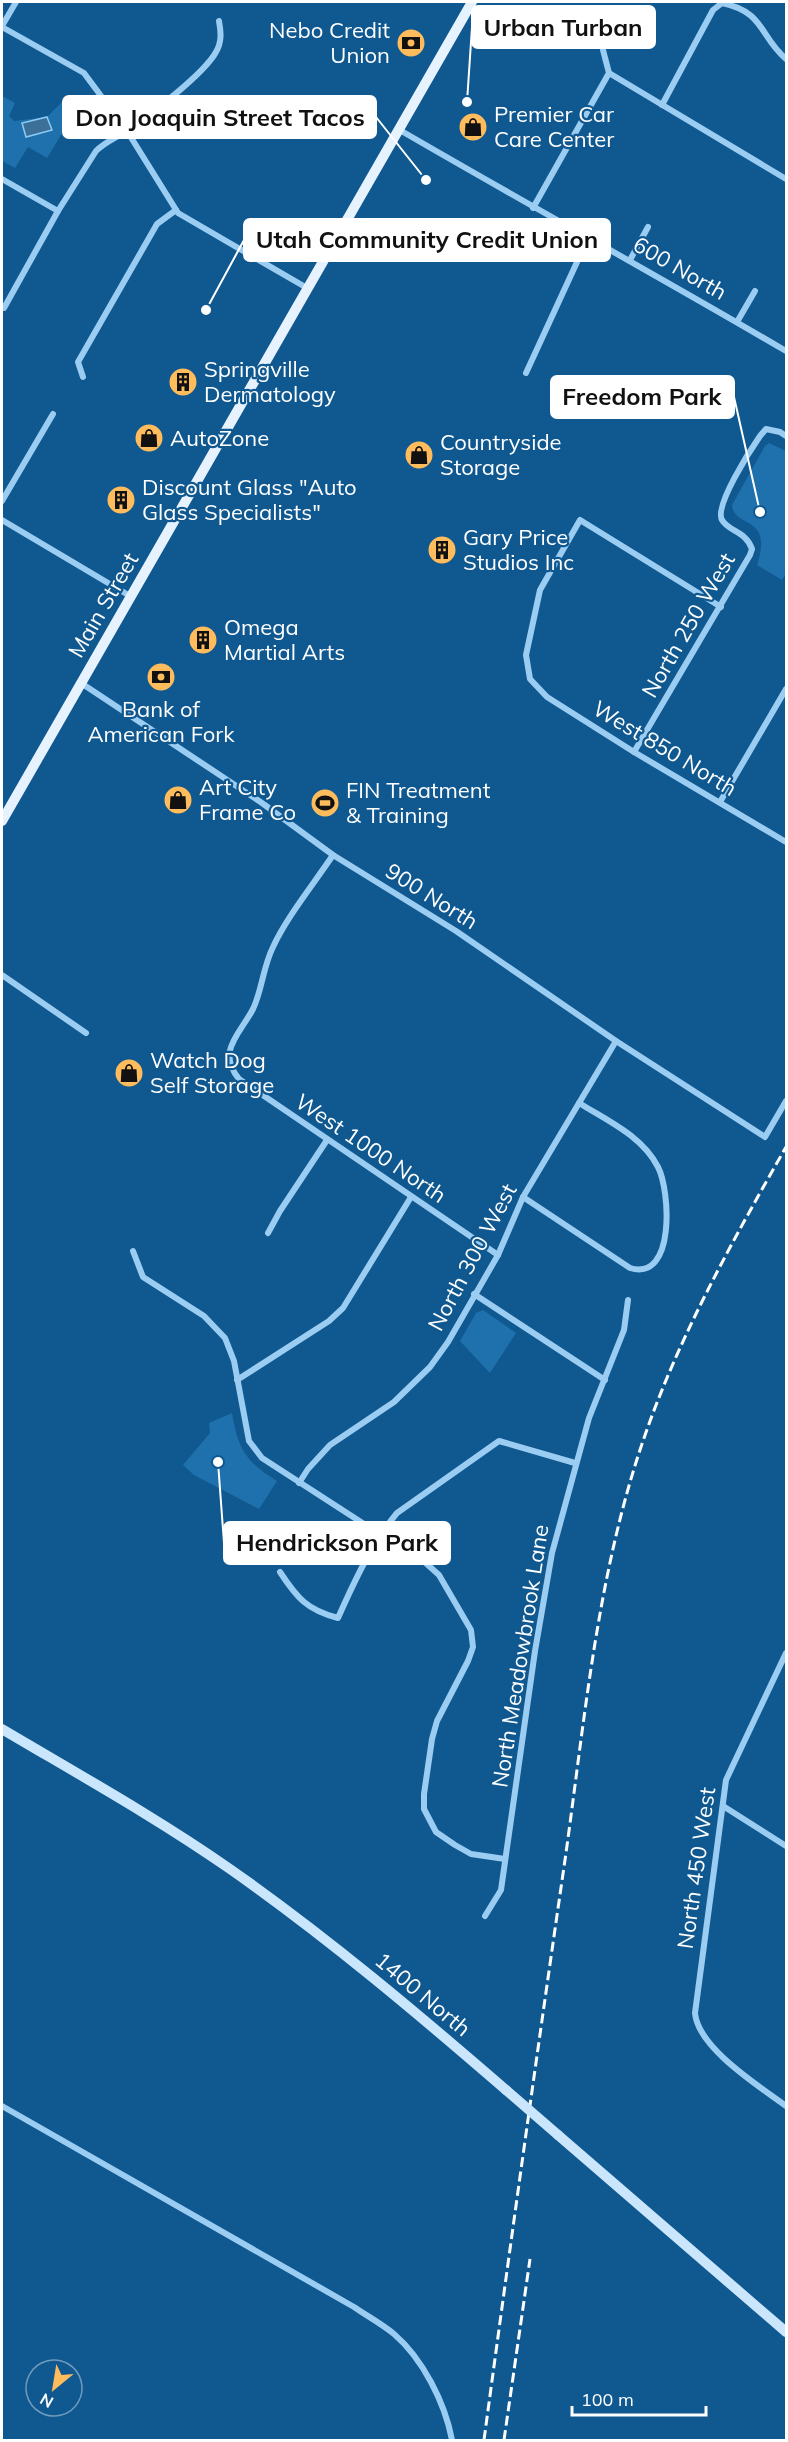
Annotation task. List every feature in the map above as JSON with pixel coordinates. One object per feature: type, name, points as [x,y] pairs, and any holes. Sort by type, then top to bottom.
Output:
[{"type":"main road","name":"Main Street","points":[[2,821],[472,2]]},
{"type":"main road","name":"1400 North","points":[[2,1729],[134,1806],[229,1868],[382,1984],[786,2332]]},
{"type":"street","points":[[16,2],[2,27],[84,74],[127,131],[178,213],[307,288]]},
{"type":"street","points":[[662,105],[713,10],[722,3],[737,6],[756,19],[786,59]]},
{"type":"street","points":[[2,308],[96,151],[103,143],[127,131],[204,70],[218,51],[221,38],[219,21]]},
{"type":"street","points":[[533,208],[609,73],[603,50]]},
{"type":"street","points":[[609,73],[786,179]]},
{"type":"street","name":"600 North","points":[[398,129],[533,208],[589,236],[786,351]]},
{"type":"street","points":[[2,179],[58,211]]},
{"type":"street","points":[[83,377],[78,362],[157,224],[176,210]]},
{"type":"street","points":[[630,260],[648,226]]},
{"type":"street","points":[[526,373],[589,236]]},
{"type":"street","points":[[737,322],[755,291]]},
{"type":"street","points":[[2,501],[53,414]]},
{"type":"street","name":"North 250 West","points":[[634,752],[721,606],[752,549],[747,538],[723,522],[721,516],[723,501],[757,440],[766,429],[786,436]]},
{"type":"street","points":[[2,520],[130,596]]},
{"type":"street","name":"West 850 North","points":[[721,606],[580,520],[540,590],[526,655],[530,679],[548,697],[634,752],[786,842]]},
{"type":"street","name":"900 North","points":[[81,683],[262,802],[333,855],[456,931],[616,1041],[765,1137],[786,1101]]},
{"type":"street","points":[[720,802],[786,689]]},
{"type":"street","name":"West 1000 North","points":[[333,855],[271,950],[253,1008],[231,1044],[230,1064],[239,1079],[498,1256]]},
{"type":"street","points":[[2,975],[86,1033]]},
{"type":"street","name":"North 300 West","points":[[299,1483],[308,1469],[330,1445],[394,1402],[415,1384],[448,1342],[498,1256],[523,1197],[616,1041]]},
{"type":"street","points":[[523,1197],[630,1268],[642,1270],[656,1260],[665,1241],[664,1185],[658,1166],[630,1134],[579,1103]]},
{"type":"street","points":[[268,1233],[327,1140]]},
{"type":"street","points":[[237,1380],[329,1321],[343,1308],[411,1197]]},
{"type":"street","points":[[133,1251],[143,1277],[204,1316],[225,1338],[234,1361],[249,1441],[262,1458],[381,1535],[418,1556],[439,1575],[473,1637],[468,1661],[437,1721],[432,1739],[424,1809],[436,1832],[471,1854],[505,1859]]},
{"type":"street","points":[[474,1294],[605,1380]]},
{"type":"street","name":"North Meadowbrook Lane","points":[[486,1916],[501,1890],[548,1572],[575,1463],[589,1418],[624,1330],[628,1300]]},
{"type":"street","points":[[280,1572],[297,1598],[323,1614],[338,1618],[381,1535],[397,1513],[499,1441],[575,1463]]},
{"type":"street","name":"North 450 West","points":[[786,1653],[726,1780],[695,2002],[698,2030],[715,2049],[748,2078],[786,2106]]},
{"type":"street","points":[[723,1806],[786,1846]]},
{"type":"street","points":[[2,2106],[354,2307],[394,2334],[422,2367],[439,2401],[452,2440]]},
{"type":"shaded area","points":[[2,96],[15,103],[9,116],[14,121],[47,117],[63,101],[75,127],[64,130],[47,158],[28,147],[15,168],[2,161]]},
{"type":"shaded area","points":[[47,117],[52,130],[26,137],[22,123]]},
{"type":"shaded area","points":[[769,443],[786,451],[786,573],[782,580],[757,565],[761,537],[752,525],[734,512],[732,505],[765,446]]},
{"type":"shaded area","points":[[483,1310],[516,1333],[490,1373],[460,1341],[476,1313]]},
{"type":"shaded area","points":[[232,1413],[237,1436],[245,1453],[251,1461],[277,1481],[259,1509],[194,1475],[183,1465],[210,1433],[209,1423]]},
{"type":"railway","points":[[484,2440],[585,1707],[601,1606],[612,1555],[638,1456],[668,1376],[723,1260],[786,1147]]},
{"type":"railway","points":[[504,2440],[530,2259]]},
{"type":"place","name":"Nebo Credit Union","points":[[411,43]]},
{"type":"place","name":"Urban Turban","points":[[467,102]]},
{"type":"place","name":"Premier Car Care Center","points":[[473,127]]},
{"type":"place","name":"Don Joaquin Street Tacos","points":[[426,180]]},
{"type":"place","name":"Utah Community Credit Union","points":[[206,310]]},
{"type":"place","name":"Springville Dermatology","points":[[183,382]]},
{"type":"place","name":"AutoZone","points":[[149,438]]},
{"type":"place","name":"Countryside Storage","points":[[419,455]]},
{"type":"place","name":"Discount Glass \"Auto Glass Specialists\"","points":[[121,500]]},
{"type":"place","name":"Freedom Park","points":[[760,512]]},
{"type":"place","name":"Gary Price Studios Inc","points":[[442,550]]},
{"type":"place","name":"Omega Martial Arts","points":[[203,640]]},
{"type":"place","name":"Bank of American Fork","points":[[161,677]]},
{"type":"place","name":"Art City Frame Co","points":[[178,800]]},
{"type":"place","name":"FIN Treatment & Training","points":[[325,803]]},
{"type":"place","name":"Watch Dog Self Storage","points":[[129,1073]]},
{"type":"place","name":"Hendrickson Park","points":[[218,1462]]}]
